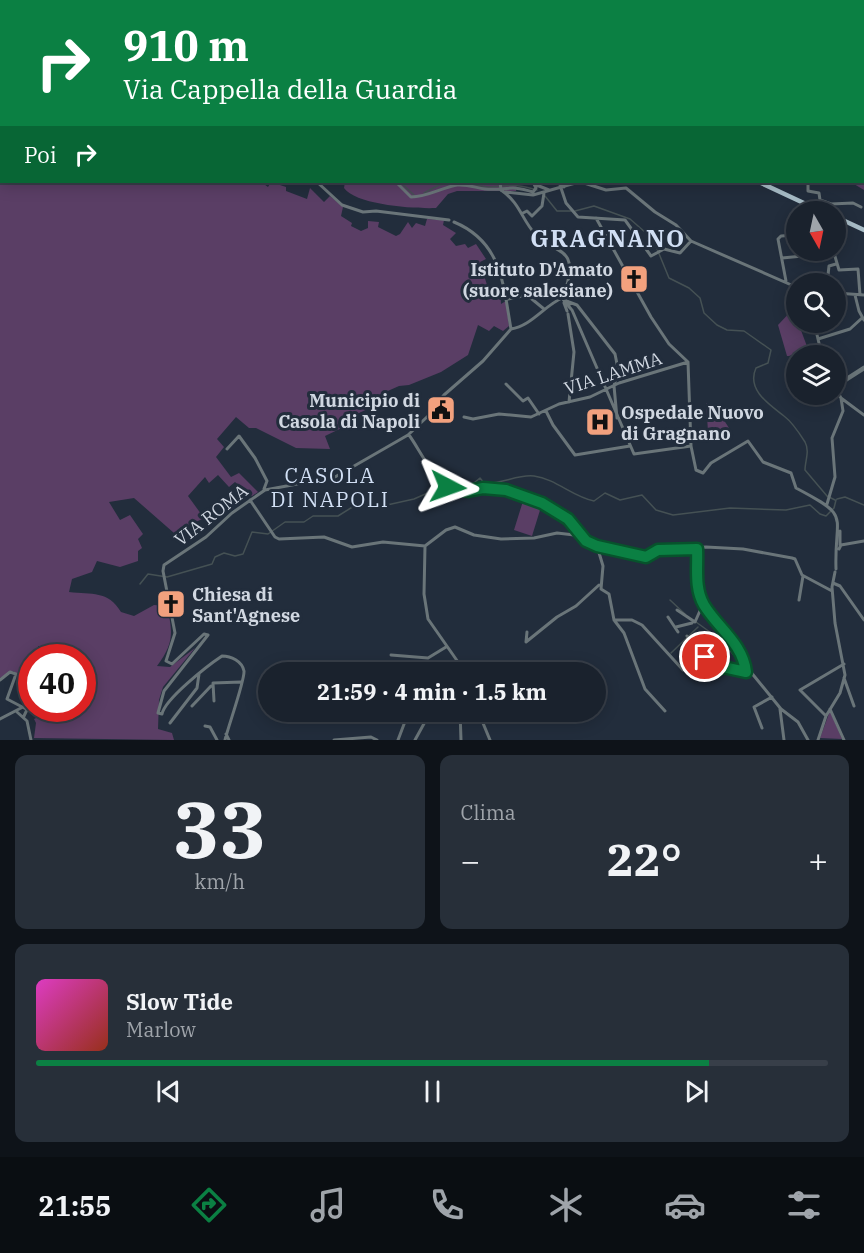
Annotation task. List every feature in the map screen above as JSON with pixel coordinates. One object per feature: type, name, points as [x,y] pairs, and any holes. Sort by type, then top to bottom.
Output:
[{"type":"main road","points":[[761,183],[801,201]]},
{"type":"main road","points":[[846,222],[864,230]]},
{"type":"street","points":[[318,183],[342,205],[363,212],[376,211],[449,220]]},
{"type":"street","points":[[397,183],[411,196],[420,197],[458,185],[474,185],[484,189],[512,186],[547,191],[576,183]]},
{"type":"street","points":[[500,183],[502,191],[511,195],[525,196],[536,191]]},
{"type":"street","points":[[557,183],[562,187],[570,210],[574,214],[578,217],[625,220],[652,256],[662,250],[680,253],[691,241]]},
{"type":"street","points":[[583,183],[606,190],[626,188],[676,226],[691,241],[786,281]]},
{"type":"street","points":[[808,183],[808,191],[818,192],[820,200],[823,201]]},
{"type":"street","points":[[536,191],[534,184],[547,191]]},
{"type":"street","points":[[523,213],[527,212],[532,216],[542,206],[547,191]]},
{"type":"street","points":[[511,195],[535,235],[556,247],[566,256],[570,269],[566,288]]},
{"type":"street","points":[[846,204],[861,207]]},
{"type":"street","points":[[596,218],[656,326],[669,344],[688,362],[690,448],[696,470],[703,472],[711,463],[748,441],[763,462],[791,473],[796,488],[827,504],[838,520],[832,591],[835,623],[844,664],[844,678],[840,693],[826,716],[818,740]]},
{"type":"street","points":[[454,222],[462,225],[488,246],[508,299],[511,329]]},
{"type":"street","points":[[786,236],[779,237],[786,281]]},
{"type":"street","points":[[782,258],[831,252],[835,255],[836,264],[840,270],[858,269],[863,319],[850,329],[818,339]]},
{"type":"street","points":[[828,273],[829,266],[836,264]]},
{"type":"street","points":[[564,292],[563,300],[570,309],[633,454],[690,448]]},
{"type":"street","points":[[508,299],[527,295],[544,309]]},
{"type":"street","name":"VIA ROMA","points":[[199,674],[169,699],[162,714],[159,713],[164,691],[208,635],[204,634],[172,664],[166,661],[175,633],[165,584],[164,566],[206,537],[261,493],[335,477],[408,435],[428,416],[444,395],[471,372],[511,329],[520,327],[544,309],[563,300]]},
{"type":"street","points":[[570,309],[579,308]]},
{"type":"street","points":[[570,309],[579,308]]},
{"type":"street","points":[[579,308],[613,349],[618,369],[614,386],[617,418]]},
{"type":"street","points":[[569,402],[574,352],[570,309]]},
{"type":"street","points":[[817,333],[819,345]]},
{"type":"street","name":"VIA LAMMA","points":[[464,417],[474,419],[499,414],[519,418],[539,414],[688,362]]},
{"type":"street","points":[[846,380],[864,368]]},
{"type":"street","points":[[506,384],[524,401],[528,398],[539,414]]},
{"type":"street","points":[[846,402],[864,415]]},
{"type":"street","points":[[827,504],[834,483],[831,443],[843,411],[842,405]]},
{"type":"street","points":[[546,411],[553,425],[575,455],[630,446]]},
{"type":"street","points":[[408,435],[442,483],[448,487],[468,491],[483,488],[506,490],[542,503],[568,519],[585,538],[597,546],[646,557],[658,550],[734,548],[792,558],[803,576],[832,591]]},
{"type":"street","points":[[226,449],[239,436],[267,481],[261,493]]},
{"type":"street","points":[[250,500],[275,537],[284,539],[324,537],[352,547],[383,542],[425,546],[440,534],[455,527],[474,536],[501,539],[534,538],[553,534],[585,538]]},
{"type":"street","points":[[835,568],[840,545],[840,531]]},
{"type":"street","points":[[553,534],[585,538]]},
{"type":"street","points":[[840,545],[864,542]]},
{"type":"street","points":[[425,546],[424,594],[428,619],[457,662]]},
{"type":"street","points":[[597,546],[603,566],[601,589],[610,597],[615,620],[624,633],[645,689],[665,711]]},
{"type":"street","points":[[697,549],[696,571],[703,604],[723,626],[746,667],[780,709],[798,722],[808,740]]},
{"type":"street","points":[[799,600],[803,576]]},
{"type":"street","points":[[833,583],[844,591],[864,620]]},
{"type":"street","points":[[527,632],[526,642],[557,617],[576,606],[600,584]]},
{"type":"street","points":[[668,617],[677,629],[695,622],[703,604]]},
{"type":"street","points":[[677,610],[695,622]]},
{"type":"street","points":[[615,620],[632,620],[642,625],[683,670]]},
{"type":"street","points":[[687,636],[716,670],[723,667],[745,673],[746,667]]},
{"type":"street","points":[[391,655],[428,658],[446,647]]},
{"type":"street","points":[[170,723],[198,688],[199,674],[222,656],[234,658],[243,669],[226,734],[227,740]]},
{"type":"street","points":[[826,716],[800,690],[844,664]]},
{"type":"street","points":[[0,680],[10,672],[16,674],[7,699],[18,706]]},
{"type":"street","points":[[844,678],[854,706]]},
{"type":"street","points":[[192,706],[213,683],[241,682]]},
{"type":"street","points":[[211,686],[214,701]]},
{"type":"street","points":[[198,688],[204,694]]},
{"type":"street","points":[[762,728],[754,707],[770,698]]},
{"type":"street","points":[[780,709],[784,740]]},
{"type":"street","points":[[830,709],[844,740]]},
{"type":"street","points":[[0,719],[17,712]]},
{"type":"street","points":[[26,722],[31,740]]},
{"type":"street","points":[[398,740],[405,722]]},
{"type":"street","points":[[416,740],[425,722]]},
{"type":"street","points":[[460,722],[461,740]]},
{"type":"street","points":[[483,722],[490,740]]},
{"type":"street","points":[[205,726],[210,727],[217,740]]},
{"type":"street","points":[[334,740],[371,737],[377,740]]},
{"type":"shaded area","points":[[0,183],[262,183],[268,187],[270,183],[274,183],[286,187],[286,191],[307,199],[310,188],[324,202],[330,196],[343,207],[341,216],[352,223],[351,226],[361,231],[368,228],[368,221],[379,222],[378,227],[396,236],[408,222],[412,228],[416,223],[425,226],[427,219],[444,220],[443,225],[456,233],[450,239],[456,246],[465,244],[468,248],[476,244],[486,259],[480,262],[487,285],[500,290],[501,304],[506,301],[509,326],[503,331],[494,326],[489,331],[478,325],[468,355],[441,372],[372,398],[376,405],[357,414],[348,425],[325,436],[330,449],[296,448],[256,428],[249,428],[236,417],[217,439],[224,447],[216,457],[231,477],[239,473],[258,492],[252,496],[235,482],[229,487],[218,475],[209,483],[205,477],[188,496],[204,518],[174,533],[134,498],[109,502],[120,520],[130,515],[143,534],[138,539],[142,548],[138,551],[138,561],[120,567],[97,561],[92,572],[72,579],[69,592],[105,597],[111,600],[121,612],[134,616],[154,605],[167,606],[171,638],[167,651],[157,666],[170,667],[195,648],[163,687],[159,700],[158,729],[172,733],[174,740],[34,738],[36,722],[96,722],[96,644],[18,644],[18,675],[13,671],[0,678]]},
{"type":"shaded area","points":[[345,183],[517,183],[516,191],[457,191],[448,194],[436,208],[401,207],[373,202],[351,194],[344,188]]},
{"type":"shaded area","points":[[864,183],[864,190],[854,184]]},
{"type":"shaded area","points":[[786,316],[786,333],[802,333],[806,345],[786,345],[786,353],[778,325]]},
{"type":"shaded area","points":[[706,403],[720,414],[729,428],[716,433],[708,431]]},
{"type":"shaded area","points":[[523,501],[541,507],[532,536],[514,530]]},
{"type":"shaded area","points":[[830,711],[842,739],[820,738]]},
{"type":"waterway","points":[[401,183],[414,195]]},
{"type":"waterway","points":[[424,193],[439,185],[449,183]]},
{"type":"waterway","points":[[468,183],[485,187],[518,186],[537,190]]},
{"type":"waterway","points":[[545,196],[557,211],[571,211]]},
{"type":"waterway","points":[[575,211],[594,206],[630,219],[653,239],[669,278],[689,288],[700,298],[704,313],[717,325],[727,330],[744,331],[771,350],[768,363],[756,368],[754,383],[766,402],[787,419],[805,442],[807,449],[805,470],[827,496],[835,500]]},
{"type":"waterway","points":[[140,584],[148,574],[167,577],[212,564],[215,557],[224,553],[235,556],[243,554],[252,532],[268,534],[285,522],[304,522],[313,516],[338,516],[354,506],[387,505],[414,499],[448,484],[469,487],[480,478],[484,483],[490,483],[534,476],[594,501],[605,493],[620,500],[642,495],[656,510],[673,515],[730,508],[786,510],[810,505],[826,516],[834,508],[836,500]]},
{"type":"waterway","points":[[837,499],[845,497],[864,505]]},
{"type":"waterway","points":[[670,600],[685,614]]},
{"type":"waterway","points":[[696,622],[721,640],[744,667]]},
{"type":"waterway","points":[[671,653],[698,627]]},
{"type":"place","name":"Istituto D'Amato (suore salesiane)","points":[[634,279]]},
{"type":"place","name":"Municipio di Casola di Napoli","points":[[441,410]]},
{"type":"place","name":"Ospedale Nuovo di Gragnano","points":[[600,422]]},
{"type":"place","name":"Chiesa di Sant'Agnese","points":[[171,604]]},
{"type":"district","name":"GRAGNANO","points":[[608,238]]},
{"type":"district","name":"CASOLA DI NAPOLI","points":[[330,487]]},
{"type":"route","points":[[448,487],[468,491],[479,488],[506,490],[542,503],[568,519],[578,528],[586,541],[617,551],[646,557],[658,550],[697,549],[696,571],[703,604],[723,626],[734,643],[746,665],[746,672],[723,667],[716,670],[705,657]]}]
